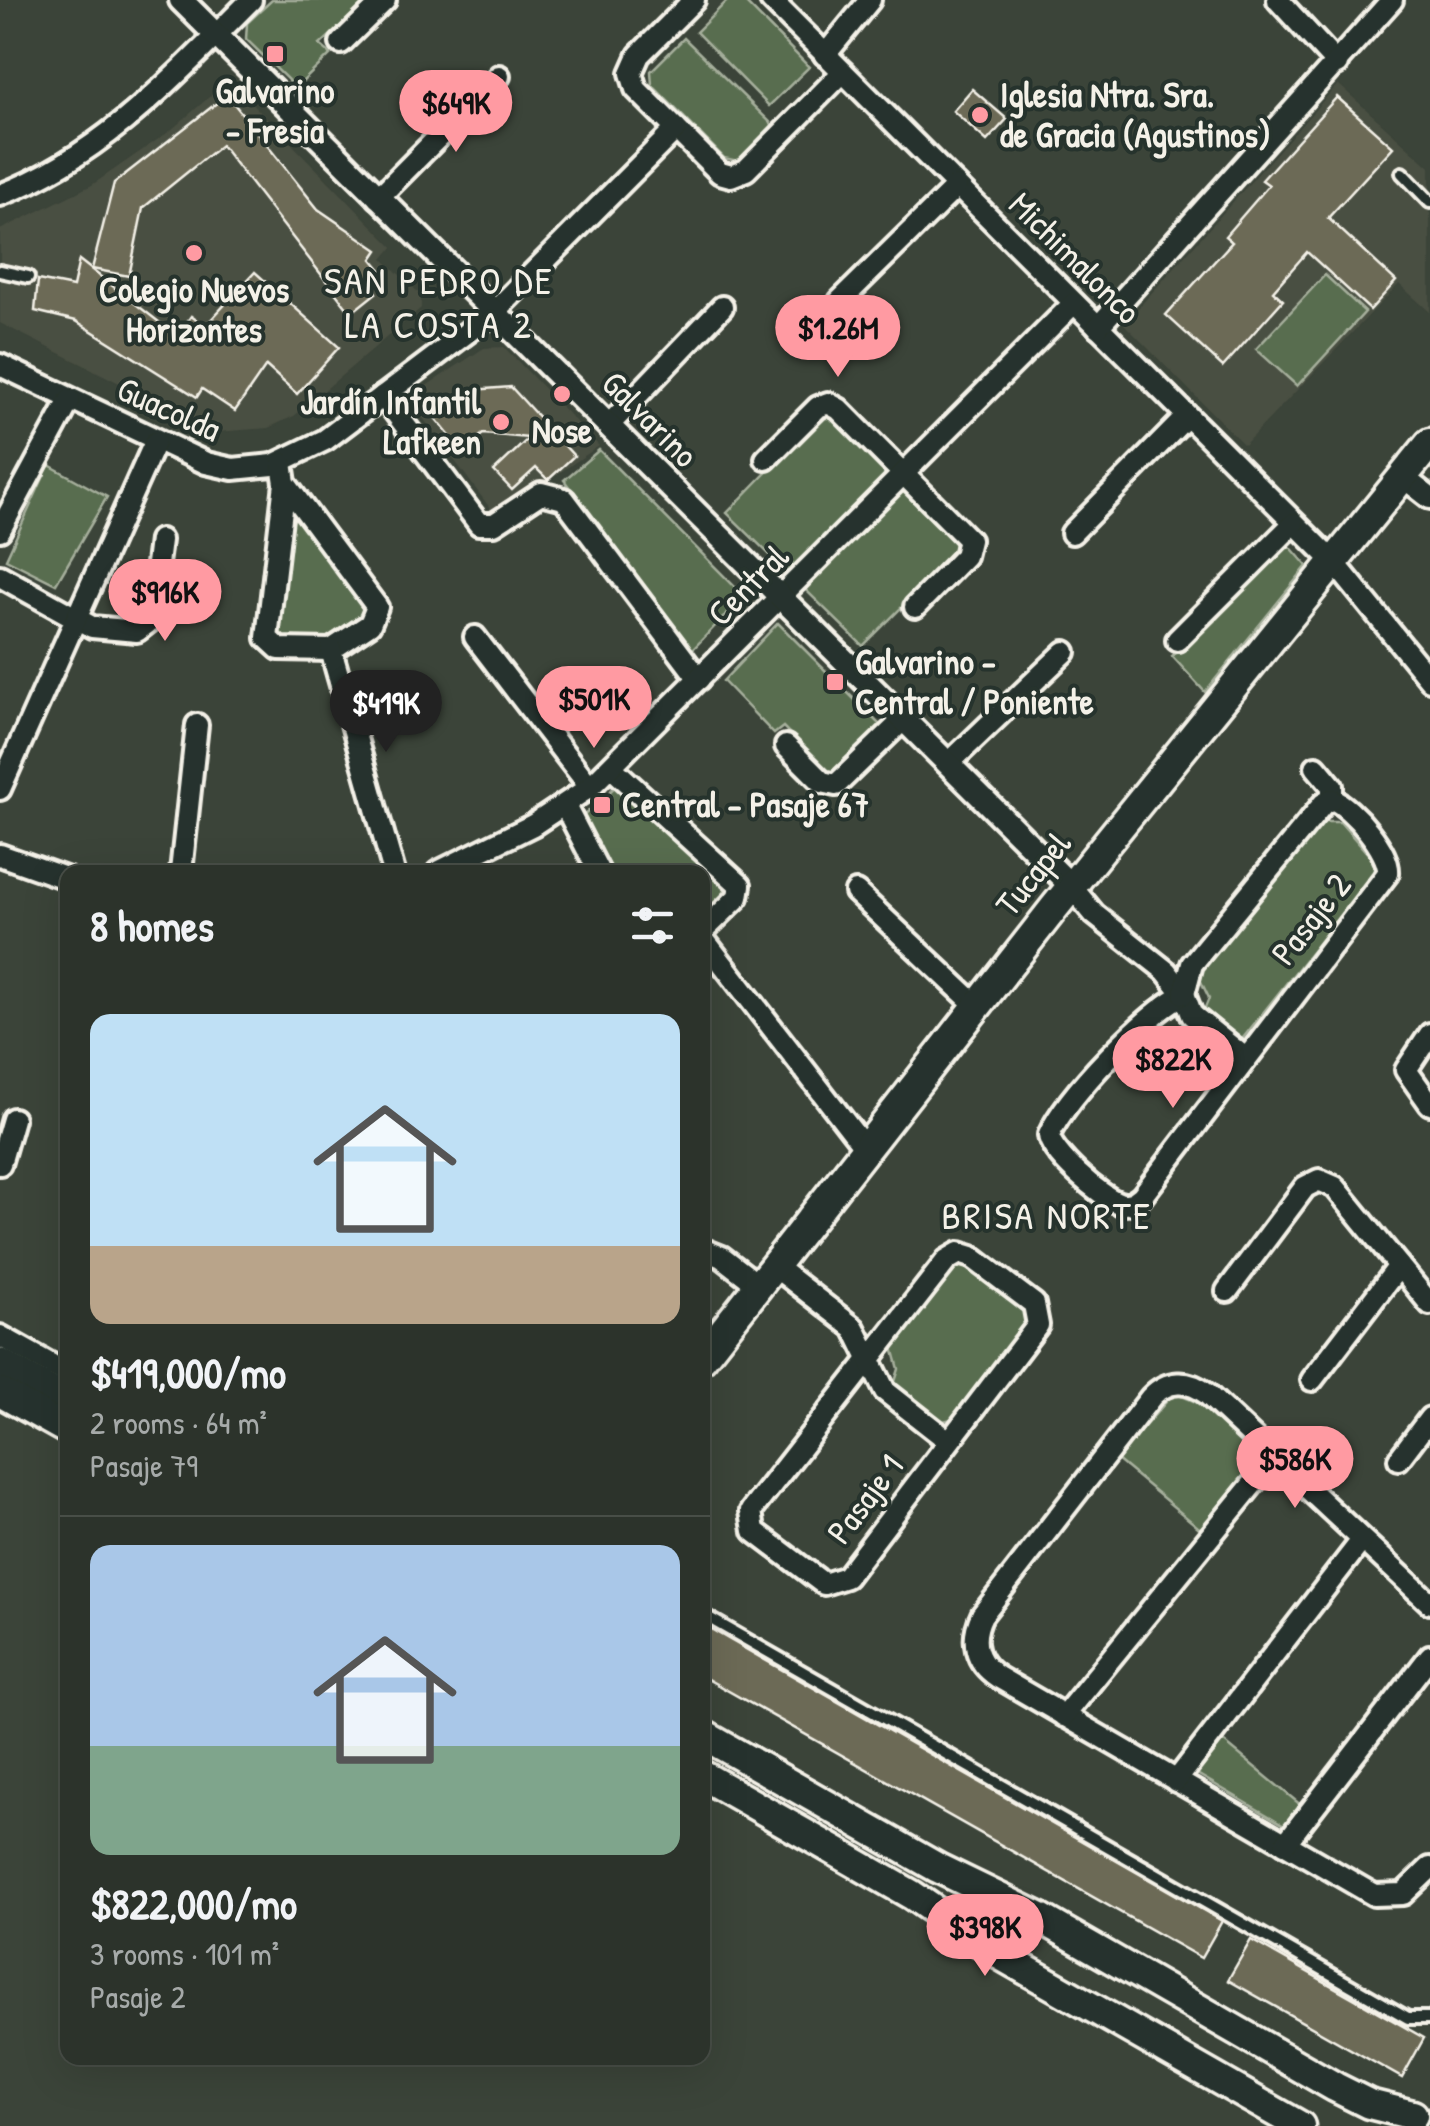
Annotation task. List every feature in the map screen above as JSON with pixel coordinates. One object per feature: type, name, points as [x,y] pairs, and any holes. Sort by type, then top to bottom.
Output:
[{"type":"main road","name":"Tucapel","points":[[710,1348],[1071,886],[1430,443]]},
{"type":"main road","points":[[0,1363],[60,1397]]},
{"type":"main road","points":[[0,1392],[60,1426]]},
{"type":"main road","points":[[710,1739],[938,1868],[1039,1917],[1335,2087],[1369,2104],[1414,2116]]},
{"type":"main road","points":[[710,1780],[912,1895],[993,1951],[1300,2126]]},
{"type":"street","name":"Galvarino","points":[[181,0],[1071,886]]},
{"type":"street","points":[[0,194],[67,162],[101,140],[250,0]]},
{"type":"street","points":[[341,43],[385,0]]},
{"type":"street","points":[[694,0],[632,66],[636,89],[720,173],[740,174],[844,72]]},
{"type":"street","name":"Michimalonco","points":[[771,0],[1334,562]]},
{"type":"street","points":[[826,54],[870,0]]},
{"type":"street","points":[[1278,0],[1337,64]]},
{"type":"street","points":[[1098,327],[1392,0]]},
{"type":"street","points":[[378,198],[499,76]]},
{"type":"street","name":"Guacolda","points":[[0,365],[206,464],[284,473],[494,313],[676,129]]},
{"type":"street","points":[[840,301],[958,186]]},
{"type":"street","name":"Central","points":[[452,865],[565,806],[590,787],[1074,303]]},
{"type":"street","points":[[608,426],[722,307]]},
{"type":"street","points":[[384,396],[480,524],[494,524],[541,492],[564,499],[699,679]]},
{"type":"street","points":[[0,530],[70,400]]},
{"type":"street","points":[[766,459],[818,406],[828,403],[840,408],[967,536],[970,545],[965,556],[915,607]]},
{"type":"street","points":[[1072,534],[1187,416]]},
{"type":"street","points":[[0,790],[155,442]]},
{"type":"street","points":[[284,473],[377,607],[370,624],[330,650],[279,650],[268,638],[284,473]]},
{"type":"street","points":[[1403,477],[1430,498]]},
{"type":"street","points":[[1176,640],[1294,523]]},
{"type":"street","points":[[0,576],[76,620],[110,631],[137,632],[146,627],[160,540]]},
{"type":"street","points":[[1334,562],[1430,680]]},
{"type":"street","points":[[475,637],[590,787]]},
{"type":"street","points":[[330,650],[392,865]]},
{"type":"street","points":[[948,764],[1065,652]]},
{"type":"street","points":[[786,746],[822,782],[836,786],[904,720]]},
{"type":"street","points":[[182,865],[197,725]]},
{"type":"street","points":[[611,767],[740,885],[738,896],[710,926]]},
{"type":"street","name":"Pasaje 2","points":[[1184,994],[1165,1004],[1122,1043],[1049,1135],[1056,1154],[1114,1200],[1128,1204],[1142,1196],[1244,1057],[1388,874],[1385,857],[1343,806],[1332,799],[1332,786],[1316,767]]},
{"type":"street","points":[[1184,994],[1192,964],[1323,804],[1332,799]]},
{"type":"street","points":[[565,806],[595,865]]},
{"type":"street","points":[[2,862],[60,877]]},
{"type":"street","points":[[1071,886],[1094,914],[1166,971],[1184,994],[1192,1015],[1244,1057]]},
{"type":"street","points":[[856,892],[977,1006]]},
{"type":"street","points":[[710,945],[865,1148]]},
{"type":"street","points":[[1430,1034],[1406,1070],[1430,1104]]},
{"type":"street","points":[[0,1164],[13,1119]]},
{"type":"street","points":[[1227,1291],[1305,1187],[1319,1180],[1335,1188],[1430,1304]]},
{"type":"street","points":[[710,1250],[766,1275],[854,1328],[885,1391],[946,1439]]},
{"type":"street","name":"Pasaje 1","points":[[958,1253],[972,1256],[1034,1304],[1039,1318],[1034,1330],[946,1439],[922,1479],[837,1584],[818,1580],[754,1531],[752,1510],[947,1260],[958,1253]]},
{"type":"street","points":[[1312,1380],[1398,1266]]},
{"type":"street","points":[[0,1336],[60,1370]]},
{"type":"street","points":[[1430,1602],[1200,1388],[1174,1383],[1150,1397],[982,1615],[976,1648],[991,1672],[1374,1894],[1394,1896],[1411,1889],[1430,1868]]},
{"type":"street","points":[[1399,1459],[1430,1418]]},
{"type":"street","points":[[1064,1716],[1274,1458]]},
{"type":"street","points":[[1176,1781],[1362,1540]]},
{"type":"street","points":[[1285,1844],[1430,1656]]},
{"type":"lane","points":[[1402,173],[1430,202]]},
{"type":"lane","points":[[0,271],[28,277]]},
{"type":"lane","points":[[710,1619],[1408,2018],[1430,2018]]},
{"type":"shaded area","name":"Colegio Nuevos Horizontes","points":[[229,80],[393,247],[383,259],[421,295],[421,308],[294,416],[268,428],[217,432],[0,323],[0,230],[92,185],[170,131]]},
{"type":"shaded area","points":[[1338,84],[1430,167],[1430,312],[1399,284],[1244,445],[1124,324]]},
{"type":"shaded area","name":"Jardín Infantil Lafkeen","points":[[504,347],[599,446],[496,516],[408,398],[484,348]]},
{"type":"green space","points":[[272,0],[369,0],[320,45],[331,54],[296,88],[246,39],[247,23]]},
{"type":"green space","points":[[728,0],[743,0],[809,67],[769,106],[696,32]]},
{"type":"green space","points":[[684,38],[774,126],[738,161],[724,158],[652,85],[651,71]]},
{"type":"green space","points":[[1325,275],[1365,312],[1297,386],[1256,349]]},
{"type":"green space","points":[[819,418],[837,418],[954,537],[955,554],[863,646],[727,513]]},
{"type":"green space","points":[[599,450],[744,596],[692,650],[564,480]]},
{"type":"green space","points":[[49,465],[107,497],[56,584],[6,559]]},
{"type":"green space","points":[[298,514],[367,609],[367,614],[338,640],[282,642],[276,638],[289,516]]},
{"type":"green space","points":[[1287,543],[1307,566],[1205,692],[1172,656]]},
{"type":"green space","points":[[778,623],[883,728],[833,777],[783,727],[774,734],[723,681]]},
{"type":"green space","points":[[618,784],[701,865],[609,865],[582,817]]},
{"type":"green space","points":[[1324,822],[1340,822],[1375,862],[1373,874],[1243,1038],[1232,1039],[1203,1013],[1209,998],[1196,971]]},
{"type":"green space","points":[[710,874],[726,890],[710,910]]},
{"type":"green space","points":[[967,1264],[1026,1312],[1029,1324],[955,1418],[940,1422],[893,1388],[899,1369],[892,1344],[953,1265]]},
{"type":"green space","points":[[1173,1394],[1210,1411],[1261,1459],[1204,1532],[1116,1459]]},
{"type":"green space","points":[[1223,1741],[1302,1806],[1286,1826],[1197,1774]]},
{"type":"building","name":"Iglesia Ntra. Sra. de Gracia (Agustinos)","points":[[972,89],[1007,119],[987,141],[953,111]]},
{"type":"building","points":[[227,95],[318,209],[378,250],[372,259],[383,272],[369,282],[376,293],[351,313],[221,145],[143,208],[129,276],[92,269],[114,183]]},
{"type":"building","points":[[1337,97],[1393,147],[1328,218],[1396,281],[1370,310],[1307,252],[1273,291],[1283,300],[1223,367],[1166,315],[1232,242],[1225,236],[1269,185],[1262,180]]},
{"type":"building","points":[[79,260],[177,336],[191,316],[205,326],[255,272],[339,347],[297,394],[266,366],[235,411],[202,389],[197,397],[76,321],[35,311],[38,280],[73,287]]},
{"type":"building","points":[[511,387],[574,456],[548,480],[536,468],[512,490],[494,471],[529,438],[483,434],[462,451],[436,419],[472,390]]},
{"type":"building","points":[[710,1629],[1222,1921],[1201,1958],[710,1681]]},
{"type":"building","points":[[1251,1940],[1424,2038],[1402,2078],[1228,1980]]},
{"type":"place","name":"Galvarino - Fresia","points":[[275,54]]},
{"type":"place","name":"Iglesia Ntra. Sra. de Gracia (Agustinos)","points":[[980,115]]},
{"type":"place","name":"Colegio Nuevos Horizontes","points":[[194,253]]},
{"type":"place","name":"Nose","points":[[562,394]]},
{"type":"place","name":"Jardín Infantil Lafkeen","points":[[501,422]]},
{"type":"place","name":"Galvarino - Central / Poniente","points":[[835,682]]},
{"type":"place","name":"Central - Pasaje 67","points":[[602,805]]},
{"type":"district","name":"SAN PEDRO DE LA COSTA 2","points":[[439,303]]},
{"type":"district","name":"BRISA NORTE","points":[[1047,1216]]}]
